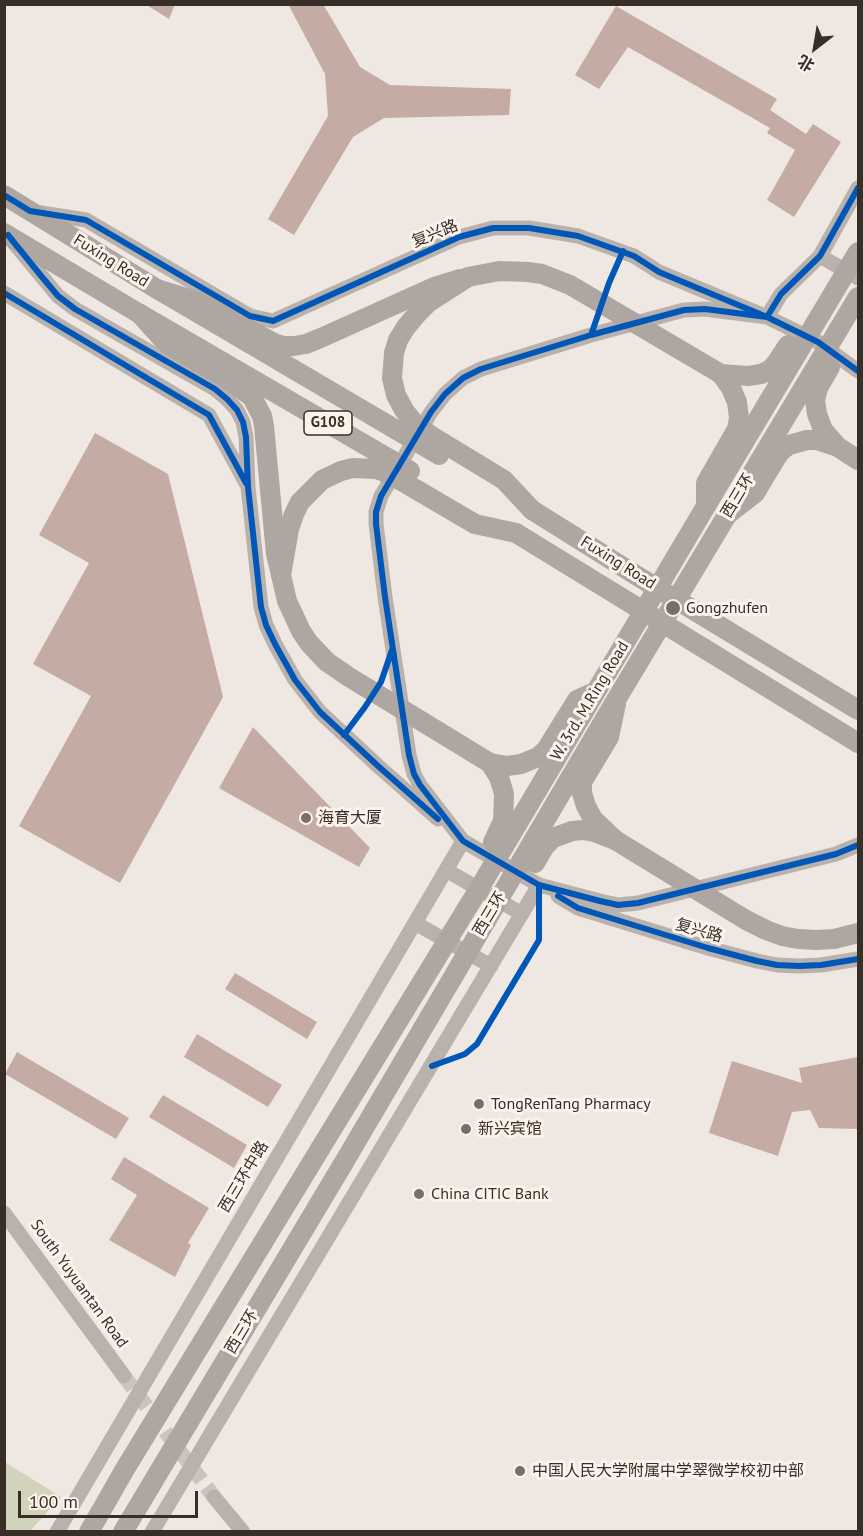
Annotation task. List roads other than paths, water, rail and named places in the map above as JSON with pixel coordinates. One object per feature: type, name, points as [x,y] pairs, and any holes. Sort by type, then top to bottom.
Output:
[{"type":"highway","name":"Fuxing Road","points":[[4,195],[157,290]]},
{"type":"highway","name":"Fuxing Road","points":[[6,234],[140,314]]},
{"type":"highway","name":"W. 3rd. M.Ring Road","points":[[320,1149],[480,886],[858,252]]},
{"type":"highway","points":[[157,290],[196,301],[276,344],[294,346],[323,337],[434,287],[499,271],[528,272],[570,285],[722,374],[748,376],[770,370],[790,342],[813,327]]},
{"type":"highway","points":[[468,277],[429,302],[406,327],[398,340],[394,353],[392,378],[396,395],[414,423],[504,480],[532,510]]},
{"type":"highway","name":"G108","points":[[157,290],[532,510]]},
{"type":"highway","name":"西三环","points":[[123,1532],[616,700],[858,297]]},
{"type":"highway","points":[[140,314],[167,344],[241,388],[252,397],[258,406],[264,426],[276,555],[283,588],[293,617],[301,631],[318,653],[337,670],[490,763],[507,766],[521,764],[538,757],[546,750],[577,700],[595,692]]},
{"type":"highway","name":"G108","points":[[140,314],[516,533]]},
{"type":"highway","points":[[831,341],[830,368],[818,388],[815,400],[823,430],[838,447]]},
{"type":"highway","points":[[705,506],[706,483],[737,429],[739,418],[737,402],[722,374]]},
{"type":"highway","points":[[726,516],[755,493],[776,458],[789,445],[817,440],[838,447],[858,460]]},
{"type":"highway","points":[[281,575],[289,529],[300,502],[322,480],[353,468],[376,469],[388,473],[476,524],[516,533]]},
{"type":"highway","name":"Fuxing Road","points":[[532,510],[639,577],[852,704]]},
{"type":"highway","name":"Fuxing Road","points":[[516,533],[819,719]]},
{"type":"highway","points":[[615,840],[593,819],[582,793],[582,782],[609,737],[616,700]]},
{"type":"highway","points":[[819,719],[858,758]]},
{"type":"highway","name":"G108","points":[[819,719],[858,743]]},
{"type":"highway","points":[[480,886],[479,867],[499,831],[504,812],[504,794],[499,777],[490,763]]},
{"type":"highway","points":[[500,898],[520,887],[545,846],[553,838],[572,831],[583,830],[615,840],[746,920],[782,936],[816,940],[834,939],[858,933]]},
{"type":"highway","name":"西三环","points":[[89,1532],[320,1149]]},
{"type":"highway","points":[[73,1532],[125,1469]]},
{"type":"highway","points":[[135,1532],[149,1489]]},
{"type":"street","points":[[463,841],[420,785],[411,763],[376,524],[376,512],[381,496],[439,401],[463,378],[591,335],[684,310],[715,309],[767,317],[781,294],[820,256],[858,188]]},
{"type":"street","name":"复兴路","points":[[30,211],[86,220],[250,316],[273,321],[459,237],[493,228],[530,228],[578,236],[634,256],[658,272],[767,317],[818,342],[858,369]]},
{"type":"street","points":[[6,234],[58,296],[75,309],[215,388],[237,410],[243,422],[246,437],[248,487],[261,607],[266,625],[289,671],[320,711],[463,841]]},
{"type":"street","points":[[820,256],[858,278]]},
{"type":"street","points":[[4,293],[209,414],[248,487]]},
{"type":"street","name":"复兴路","points":[[463,841],[578,908],[708,948],[757,961],[800,966],[858,959]]},
{"type":"street","name":"西三环中路","points":[[57,1532],[463,841]]},
{"type":"street","points":[[152,1532],[539,885],[609,903],[638,903],[836,854],[858,844]]},
{"type":"street","points":[[446,870],[522,914]]},
{"type":"street","points":[[415,922],[491,966]]},
{"type":"street","name":"South Yuyuantan Road","points":[[4,1213],[124,1376]]},
{"type":"street","points":[[214,1497],[243,1532]]},
{"type":"tunnel","points":[[124,1376],[214,1497]]},
{"type":"place","name":"Gongzhufen","points":[[673,608]]},
{"type":"place","name":"海育大厦","points":[[306,818]]},
{"type":"place","name":"TongRenTang Pharmacy","points":[[479,1104]]},
{"type":"place","name":"新兴宾馆","points":[[466,1129]]},
{"type":"place","name":"China CITIC Bank","points":[[419,1194]]},
{"type":"place","name":"中国人民大学附属中学翠微学校初中部","points":[[520,1471]]}]
